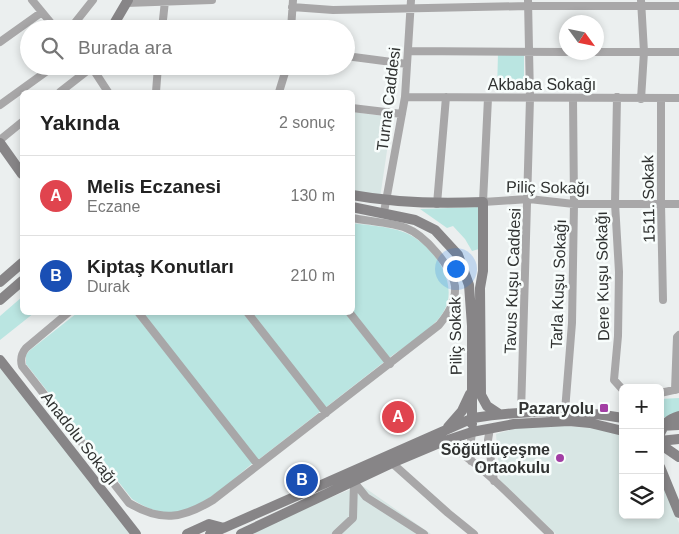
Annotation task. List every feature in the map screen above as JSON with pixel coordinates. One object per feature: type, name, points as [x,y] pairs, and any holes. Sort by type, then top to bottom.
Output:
[{"type":"street","points":[[32,0],[48,20]]},
{"type":"street","points":[[28,20],[40,10],[44,0]]},
{"type":"street","points":[[77,20],[92,0]]},
{"type":"street","points":[[116,20],[127,1],[212,0]]},
{"type":"street","points":[[163,20],[166,2]]},
{"type":"street","name":"Tavus Kuşu Caddesi","points":[[521,413],[529,200],[530,52],[528,3]]},
{"type":"street","points":[[641,3],[644,52],[642,99]]},
{"type":"street","points":[[292,20],[293,4],[333,10],[411,4],[641,3],[679,6]]},
{"type":"street","name":"Turna Caddesi","points":[[384,212],[402,114],[411,4]]},
{"type":"street","points":[[0,42],[20,26]]},
{"type":"street","points":[[408,51],[559,52]]},
{"type":"street","points":[[604,52],[679,52]]},
{"type":"street","points":[[355,57],[407,64]]},
{"type":"street","points":[[21,90],[42,75]]},
{"type":"street","points":[[62,90],[81,75]]},
{"type":"street","points":[[96,75],[107,90]]},
{"type":"street","points":[[156,90],[157,75]]},
{"type":"street","points":[[281,90],[285,75]]},
{"type":"street","points":[[0,105],[20,91]]},
{"type":"street","name":"Akbaba Sokağı","points":[[404,97],[679,98]]},
{"type":"street","points":[[437,204],[446,97]]},
{"type":"street","name":"Dere Kuşu Sokağı","points":[[617,97],[615,203],[619,272],[618,336],[614,380],[619,386]]},
{"type":"street","points":[[488,98],[476,343],[481,396],[487,406],[499,414]]},
{"type":"street","name":"Tarla Kuşu Sokağı","points":[[565,411],[572,323],[573,98]]},
{"type":"street","name":"1511. Sokak","points":[[661,98],[663,300]]},
{"type":"street","points":[[355,108],[402,114]]},
{"type":"street","points":[[0,140],[20,124]]},
{"type":"street","points":[[0,143],[20,171]]},
{"type":"street","points":[[355,196],[386,201]]},
{"type":"street","name":"Piliç Sokağı","points":[[386,201],[437,204],[529,200],[574,204],[679,204]]},
{"type":"street","name":"Piliç Sokak","points":[[355,207],[415,220],[435,230],[458,255],[469,285],[476,343],[471,389],[472,432]]},
{"type":"street","points":[[65,315],[26,348],[20,360],[22,366],[129,503],[143,511],[161,516],[187,513],[213,500],[390,364],[439,325],[448,314],[454,301],[455,286],[448,270],[438,255],[420,236],[406,227],[355,218]]},
{"type":"street","points":[[438,255],[450,246]]},
{"type":"street","points":[[0,282],[20,265]]},
{"type":"street","points":[[0,300],[20,283]]},
{"type":"street","points":[[140,315],[258,465]]},
{"type":"street","points":[[248,315],[326,413]]},
{"type":"street","points":[[351,315],[390,364]]},
{"type":"street","points":[[664,392],[677,390],[677,337],[679,335]]},
{"type":"street","name":"Anadolu Sokağı","points":[[0,360],[136,534]]},
{"type":"street","points":[[445,430],[462,411],[471,389]]},
{"type":"street","points":[[210,534],[473,418],[499,414],[565,411],[619,418]]},
{"type":"street","points":[[664,425],[670,418],[679,416]]},
{"type":"street","points":[[473,418],[490,428]]},
{"type":"street","points":[[241,534],[392,463],[442,442],[472,432],[532,423],[569,421],[590,423],[619,431]]},
{"type":"street","points":[[664,428],[679,424]]},
{"type":"street","points":[[490,428],[488,440],[494,480]]},
{"type":"street","points":[[664,431],[676,439]]},
{"type":"street","points":[[471,461],[472,432]]},
{"type":"street","points":[[442,442],[453,447],[494,480],[550,534]]},
{"type":"street","points":[[664,446],[679,457]]},
{"type":"street","points":[[392,463],[474,534]]},
{"type":"street","points":[[663,474],[679,513]]},
{"type":"street","points":[[336,534],[353,518],[354,482]]},
{"type":"street","points":[[354,482],[366,497],[424,534]]},
{"type":"street","points":[[187,534],[209,524],[224,528]]},
{"type":"shaded area","points":[[498,53],[524,54],[524,90],[497,92]]},
{"type":"shaded area","points":[[355,112],[392,117],[380,198],[355,193]]},
{"type":"shaded area","points":[[479,207],[479,249],[472,251],[465,239],[453,226],[447,228],[420,209]]},
{"type":"shaded area","points":[[355,223],[394,229],[416,238],[434,255],[446,276],[448,300],[444,311],[427,330],[389,358],[355,315]]},
{"type":"shaded area","points":[[20,299],[20,315],[31,315],[0,340],[0,316]]},
{"type":"shaded area","points":[[74,315],[136,315],[253,463],[211,497],[187,509],[161,512],[146,507],[132,499],[26,364],[26,355]]},
{"type":"shaded area","points":[[144,315],[245,315],[321,411],[258,460]]},
{"type":"shaded area","points":[[252,315],[347,315],[384,362],[325,408]]},
{"type":"shaded area","points":[[0,360],[131,534],[0,534]]},
{"type":"shaded area","points":[[679,398],[679,416],[664,418],[664,399]]},
{"type":"shaded area","name":"Söğütlüçeşme Ortaokulu","points":[[554,425],[600,429],[619,435],[619,519],[664,519],[664,487],[679,523],[679,534],[556,534],[500,481],[496,434],[517,428]]},
{"type":"shaded area","points":[[361,485],[431,534],[242,534]]},
{"type":"place","name":"Pazaryolu","points":[[604,408]]},
{"type":"place","name":"Melis Eczanesi","points":[[398,417]]},
{"type":"place","name":"Söğütlüçeşme Ortaokulu","points":[[560,458]]},
{"type":"place","name":"Kiptaş Konutları","points":[[302,480]]}]
